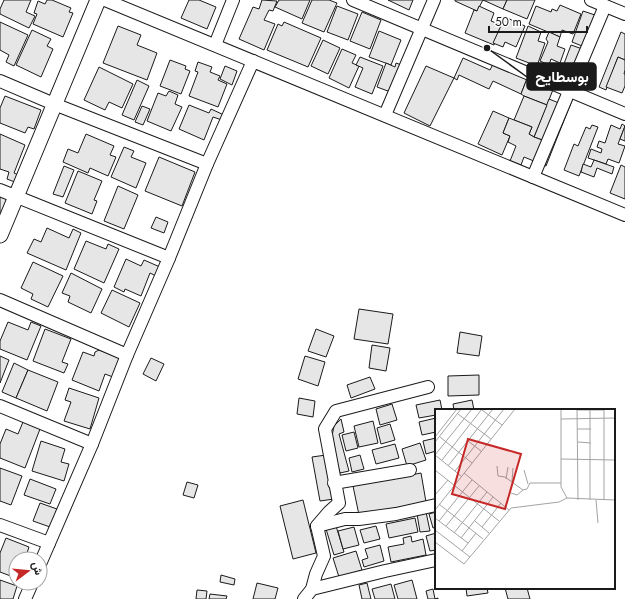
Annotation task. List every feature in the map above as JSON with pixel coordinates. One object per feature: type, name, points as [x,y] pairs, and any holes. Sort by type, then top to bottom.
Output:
[{"type":"street","points":[[0,235],[98,0]]},
{"type":"street","points":[[105,0],[625,215]]},
{"type":"street","points":[[215,45],[234,0]]},
{"type":"street","points":[[353,0],[625,114]]},
{"type":"street","points":[[385,115],[434,0]]},
{"type":"street","points":[[592,0],[625,14]]},
{"type":"street","points":[[533,177],[605,6]]},
{"type":"street","points":[[46,551],[92,444],[127,355],[169,258],[207,164],[253,61]]},
{"type":"street","points":[[0,81],[54,104],[207,164]]},
{"type":"street","points":[[0,190],[169,258]]},
{"type":"street","points":[[0,300],[127,355]]},
{"type":"street","points":[[317,526],[339,503],[324,429],[336,411],[428,387]]},
{"type":"street","points":[[0,406],[92,444]]},
{"type":"street","points":[[334,483],[410,470]]},
{"type":"street","points":[[317,526],[345,519],[359,519],[396,514],[435,505]]},
{"type":"street","points":[[0,525],[49,543]]},
{"type":"street","points":[[304,599],[312,589],[316,574],[324,556],[317,526]]},
{"type":"street","points":[[312,589],[385,570],[435,560]]},
{"type":"building","points":[[4,0],[31,0],[26,12],[35,16],[29,28],[0,14],[0,9]]},
{"type":"building","points":[[47,0],[52,0],[71,8],[69,12],[73,13],[63,37],[33,24],[37,14],[34,13],[38,1],[45,4]]},
{"type":"building","points":[[189,0],[199,0],[216,7],[207,29],[181,18]]},
{"type":"building","points":[[262,0],[277,1],[273,11],[269,10],[264,20],[275,24],[264,50],[239,39],[253,7],[259,9]]},
{"type":"building","points":[[279,0],[310,0],[302,19],[275,7]]},
{"type":"building","points":[[312,0],[329,0],[337,3],[324,32],[302,23]]},
{"type":"building","points":[[388,0],[413,0],[409,10]]},
{"type":"building","points":[[455,0],[483,0],[477,11]]},
{"type":"building","points":[[483,0],[507,0],[503,9]]},
{"type":"building","points":[[507,0],[535,0],[527,19],[503,9]]},
{"type":"building","points":[[560,5],[581,14],[573,34],[562,30],[560,37],[529,24],[536,6],[551,12],[552,9],[557,11]]},
{"type":"building","points":[[337,6],[358,14],[348,40],[327,32]]},
{"type":"building","points":[[479,6],[494,13],[491,21],[501,25],[494,45],[465,33],[474,10],[477,11]]},
{"type":"building","points":[[583,11],[604,18],[592,50],[572,42]]},
{"type":"building","points":[[362,12],[381,20],[370,49],[350,41]]},
{"type":"building","points":[[505,17],[525,26],[516,47],[505,42],[503,47],[493,43]]},
{"type":"building","points":[[0,22],[28,35],[14,66],[6,62],[9,55],[0,50]]},
{"type":"building","points":[[284,22],[321,38],[308,67],[267,50],[278,24],[282,26]]},
{"type":"building","points":[[118,26],[141,35],[137,45],[157,53],[147,80],[103,63]]},
{"type":"building","points":[[528,26],[541,32],[538,41],[545,43],[537,66],[516,58]]},
{"type":"building","points":[[32,30],[51,39],[47,46],[53,49],[41,77],[16,65]]},
{"type":"building","points":[[379,31],[401,40],[391,65],[369,57]]},
{"type":"building","points":[[549,32],[560,37],[557,46],[565,49],[560,63],[551,59],[549,65],[540,61],[548,42],[546,39]]},
{"type":"building","points":[[621,32],[625,34],[625,60],[618,57],[606,90],[599,87]]},
{"type":"building","points":[[323,40],[340,48],[328,74],[311,66]]},
{"type":"building","points":[[571,45],[591,52],[578,85],[559,77]]},
{"type":"building","points":[[342,49],[356,55],[352,63],[359,66],[349,88],[329,78]]},
{"type":"building","points":[[360,57],[383,66],[372,94],[355,87],[363,68],[356,65]]},
{"type":"building","points":[[618,57],[625,60],[625,86],[622,93],[606,87]]},
{"type":"building","points":[[463,58],[490,70],[494,62],[528,76],[521,94],[493,81],[489,89],[459,75],[457,80],[454,78]]},
{"type":"building","points":[[170,60],[186,66],[185,69],[190,71],[181,94],[160,86]]},
{"type":"building","points":[[198,62],[212,67],[210,72],[220,76],[218,80],[227,84],[218,107],[189,96],[198,72],[195,71]]},
{"type":"building","points":[[386,63],[395,67],[396,63],[407,67],[396,94],[377,87]]},
{"type":"building","points":[[225,66],[237,71],[232,85],[220,79]]},
{"type":"building","points":[[426,66],[454,78],[430,126],[404,113]]},
{"type":"building","points":[[99,67],[133,84],[122,108],[109,102],[105,110],[84,100]]},
{"type":"building","points":[[528,76],[554,87],[547,105],[521,94]]},
{"type":"building","points":[[137,80],[149,86],[134,120],[122,115]]},
{"type":"building","points":[[169,91],[178,95],[175,104],[182,107],[171,131],[147,121],[158,93],[166,96]]},
{"type":"building","points":[[562,94],[573,98],[557,138],[548,134],[545,141],[534,137],[549,99],[559,103]]},
{"type":"building","points":[[5,96],[41,110],[34,129],[28,127],[25,133],[0,123],[0,108]]},
{"type":"building","points":[[524,96],[547,105],[534,137],[529,134],[532,127],[514,120]]},
{"type":"building","points":[[189,105],[209,113],[211,109],[224,115],[222,120],[213,117],[204,140],[179,129]]},
{"type":"building","points":[[142,106],[150,109],[143,125],[135,122]]},
{"type":"building","points":[[493,111],[509,118],[503,133],[510,136],[502,155],[478,144]]},
{"type":"building","points":[[509,118],[532,127],[529,134],[534,137],[545,141],[548,134],[557,138],[546,166],[524,157],[521,165],[510,161],[516,146],[508,142],[510,136],[503,133]]},
{"type":"building","points":[[622,124],[625,126],[618,144],[625,146],[619,163],[608,159],[606,164],[588,158],[591,149],[601,153],[602,149],[597,147],[599,141],[605,143],[611,125],[620,129]]},
{"type":"building","points":[[592,125],[598,127],[579,176],[564,170],[574,144],[578,146],[586,127],[590,129]]},
{"type":"building","points":[[625,126],[625,141],[620,139]]},
{"type":"building","points":[[0,134],[25,145],[14,173],[23,177],[20,184],[7,179],[9,172],[0,169]]},
{"type":"building","points":[[86,134],[114,146],[110,155],[116,157],[108,176],[90,168],[88,173],[63,162],[68,149],[78,153]]},
{"type":"building","points":[[124,147],[134,151],[131,157],[146,163],[136,188],[111,177]]},
{"type":"building","points":[[159,157],[195,172],[182,206],[145,191]]},
{"type":"building","points":[[594,160],[614,167],[612,174],[597,168],[594,177],[581,172],[583,164],[591,167]]},
{"type":"building","points":[[621,165],[625,167],[625,199],[610,193]]},
{"type":"building","points":[[64,166],[74,170],[63,197],[53,194]]},
{"type":"building","points":[[78,171],[102,181],[94,200],[97,201],[92,214],[65,203]]},
{"type":"building","points":[[118,186],[138,195],[124,229],[104,221]]},
{"type":"building","points":[[0,197],[11,201],[0,230]]},
{"type":"building","points":[[156,217],[168,222],[164,233],[151,228]]},
{"type":"building","points":[[47,228],[69,238],[73,229],[81,233],[66,270],[27,253],[34,239],[41,242]]},
{"type":"building","points":[[86,241],[106,249],[108,244],[119,249],[104,283],[74,269]]},
{"type":"building","points":[[126,259],[141,266],[144,260],[160,267],[156,276],[150,273],[141,296],[125,289],[124,292],[114,287]]},
{"type":"building","points":[[33,262],[63,276],[48,307],[31,299],[33,294],[21,288]]},
{"type":"building","points":[[71,273],[102,289],[91,313],[68,302],[70,296],[62,293]]},
{"type":"building","points":[[112,290],[140,303],[129,327],[101,313]]},
{"type":"building","points":[[359,309],[393,314],[388,344],[354,339]]},
{"type":"building","points":[[8,322],[28,330],[31,322],[41,326],[27,360],[0,349],[0,341]]},
{"type":"building","points":[[45,329],[71,339],[62,362],[68,364],[64,373],[33,361]]},
{"type":"building","points":[[316,329],[334,336],[326,357],[308,351]]},
{"type":"building","points":[[460,332],[482,336],[479,356],[457,353]]},
{"type":"building","points":[[372,345],[390,348],[386,371],[369,368]]},
{"type":"building","points":[[99,350],[120,358],[113,377],[105,374],[99,391],[72,380],[83,352],[94,356],[95,352]]},
{"type":"building","points":[[0,356],[9,360],[0,383]]},
{"type":"building","points":[[305,356],[325,362],[318,386],[298,379]]},
{"type":"building","points":[[151,358],[164,364],[156,381],[143,374]]},
{"type":"building","points":[[14,363],[28,370],[16,398],[2,392]]},
{"type":"building","points":[[28,370],[58,382],[47,411],[16,398]]},
{"type":"building","points":[[479,375],[479,395],[448,396],[448,376]]},
{"type":"building","points":[[370,377],[375,389],[351,398],[347,385]]},
{"type":"building","points":[[69,388],[99,398],[90,429],[64,421],[71,402],[65,400]]},
{"type":"building","points":[[299,398],[315,401],[313,417],[297,414]]},
{"type":"building","points":[[440,400],[442,409],[435,409],[435,415],[419,418],[416,405]]},
{"type":"building","points":[[472,400],[474,409],[454,409],[453,404]]},
{"type":"building","points":[[392,404],[397,420],[380,425],[376,409]]},
{"type":"building","points":[[435,418],[435,432],[422,435],[419,422]]},
{"type":"building","points":[[341,419],[344,432],[339,434],[349,471],[340,473],[331,441],[334,426]]},
{"type":"building","points":[[373,421],[378,443],[359,447],[354,426]]},
{"type":"building","points":[[23,422],[40,429],[25,468],[0,458],[0,444],[6,429],[18,434]]},
{"type":"building","points":[[390,424],[395,440],[381,444],[377,428]]},
{"type":"building","points":[[354,432],[358,448],[346,451],[342,435]]},
{"type":"building","points":[[435,438],[435,451],[426,454],[423,441]]},
{"type":"building","points":[[41,441],[65,449],[61,462],[69,464],[64,481],[32,471]]},
{"type":"building","points":[[420,443],[426,460],[407,466],[402,449]]},
{"type":"building","points":[[395,444],[399,458],[376,464],[372,450]]},
{"type":"building","points":[[326,455],[334,499],[320,501],[312,457]]},
{"type":"building","points":[[360,455],[364,469],[352,472],[349,458]]},
{"type":"building","points":[[0,468],[22,476],[11,505],[0,501]]},
{"type":"building","points":[[421,473],[426,502],[359,515],[353,486]]},
{"type":"building","points":[[30,479],[56,489],[50,504],[24,495]]},
{"type":"building","points":[[187,482],[198,485],[194,498],[183,495]]},
{"type":"building","points":[[303,500],[316,553],[293,559],[280,506]]},
{"type":"building","points":[[40,503],[57,509],[50,527],[33,521]]},
{"type":"building","points":[[426,512],[430,531],[420,532],[417,514]]},
{"type":"building","points":[[435,512],[435,527],[433,528],[429,514]]},
{"type":"building","points":[[415,518],[418,532],[389,538],[386,524]]},
{"type":"building","points":[[336,526],[344,552],[334,555],[326,529]]},
{"type":"building","points":[[376,526],[380,539],[364,543],[360,530]]},
{"type":"building","points":[[354,527],[359,545],[343,549],[338,531]]},
{"type":"building","points":[[435,533],[435,550],[430,551],[426,536]]},
{"type":"building","points":[[411,536],[412,542],[423,539],[426,555],[391,562],[388,547],[404,544],[403,538]]},
{"type":"building","points":[[6,538],[29,547],[28,551],[8,551],[8,575],[0,572],[0,553]]},
{"type":"building","points":[[380,545],[384,561],[364,567],[362,560],[368,558],[365,549]]},
{"type":"building","points":[[356,551],[362,570],[339,577],[333,558]]},
{"type":"building","points":[[221,575],[235,579],[234,585],[220,582]]},
{"type":"building","points":[[0,580],[8,583],[8,591],[15,591],[13,599],[0,599]]},
{"type":"building","points":[[412,580],[417,599],[398,599],[394,585]]},
{"type":"building","points":[[257,583],[278,588],[275,599],[253,599]]},
{"type":"building","points":[[367,583],[371,599],[362,599],[359,585]]},
{"type":"building","points":[[391,584],[395,599],[375,599],[372,589]]},
{"type":"building","points":[[433,589],[435,599],[428,599],[426,591]]},
{"type":"building","points":[[466,589],[487,589],[488,593],[467,596]]},
{"type":"building","points":[[505,589],[527,589],[530,599],[508,599]]},
{"type":"building","points":[[197,590],[207,591],[206,599],[196,599]]},
{"type":"building","points":[[210,594],[227,596],[226,599],[209,599]]},
{"type":"place","name":"بوسطايح","points":[[487,48]]}]
